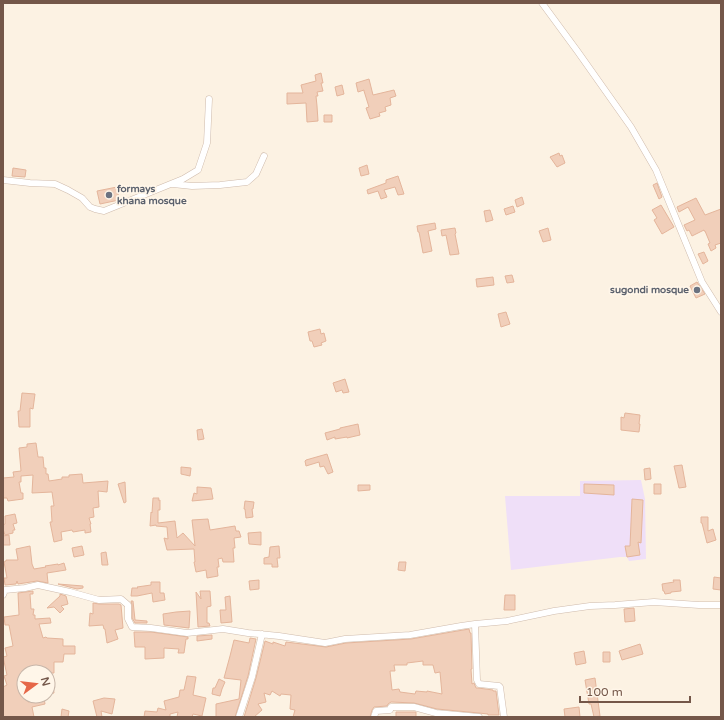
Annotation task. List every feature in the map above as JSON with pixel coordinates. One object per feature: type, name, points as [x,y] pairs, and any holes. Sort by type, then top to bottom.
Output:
[{"type":"street","points":[[542,3],[627,120],[656,170],[702,282],[721,312]]},
{"type":"street","points":[[3,180],[55,184],[82,198],[95,209],[104,211],[183,179],[198,170],[207,144],[209,99]]},
{"type":"street","points":[[171,184],[192,186],[247,182],[256,174],[264,156]]},
{"type":"street","points":[[3,595],[5,590],[38,585],[99,600],[121,599],[128,605],[128,619],[132,627],[187,633],[223,629],[325,643],[345,639],[410,635],[590,606],[654,602],[721,605]]},
{"type":"street","points":[[475,624],[477,680],[479,684],[500,687],[504,717]]},
{"type":"street","points":[[239,717],[252,677],[262,634]]},
{"type":"street","points":[[374,717],[376,711],[390,710],[391,707],[414,707],[436,713],[479,717]]},
{"type":"shaded area","points":[[641,480],[645,499],[646,559],[629,561],[627,557],[620,557],[511,570],[505,496],[580,496],[580,481]]},
{"type":"building","points":[[321,73],[323,91],[317,92],[318,96],[316,96],[318,121],[307,122],[306,103],[287,104],[287,93],[303,93],[301,85],[316,81],[315,75]]},
{"type":"building","points":[[369,79],[373,95],[394,90],[396,96],[390,98],[391,105],[385,107],[386,111],[379,113],[380,116],[370,119],[366,108],[369,107],[364,90],[358,92],[356,83]]},
{"type":"building","points":[[342,85],[344,94],[337,96],[335,87]]},
{"type":"building","points":[[324,115],[332,115],[332,122],[324,122]]},
{"type":"building","points":[[559,153],[560,156],[562,155],[565,163],[557,167],[550,157]]},
{"type":"building","points":[[367,165],[369,174],[361,176],[359,168]]},
{"type":"building","points":[[13,168],[26,170],[25,177],[12,176]]},
{"type":"building","points":[[398,176],[404,194],[398,195],[395,187],[384,190],[387,197],[381,199],[378,191],[368,194],[367,190],[386,183],[386,180]]},
{"type":"building","points":[[657,183],[662,197],[659,199],[653,185]]},
{"type":"building","points":[[117,187],[119,200],[100,204],[97,191]]},
{"type":"building","points":[[522,197],[524,204],[517,207],[515,200]]},
{"type":"building","points":[[696,198],[705,215],[721,209],[721,243],[715,245],[716,248],[711,251],[708,244],[710,243],[704,230],[692,236],[689,230],[687,231],[684,225],[695,220],[688,207],[679,212],[677,207]]},
{"type":"building","points":[[661,205],[674,227],[662,234],[654,220],[657,218],[652,210]]},
{"type":"building","points":[[513,206],[515,212],[506,215],[504,209]]},
{"type":"building","points":[[490,210],[493,220],[486,222],[484,211]]},
{"type":"building","points":[[435,223],[436,229],[428,231],[432,251],[423,253],[417,226]]},
{"type":"building","points":[[455,228],[459,254],[450,255],[446,235],[442,236],[441,230]]},
{"type":"building","points":[[548,228],[551,240],[543,242],[539,231]]},
{"type":"building","points":[[704,252],[708,261],[703,264],[698,254]]},
{"type":"building","points":[[512,275],[514,282],[507,283],[505,276]]},
{"type":"building","points":[[493,277],[494,285],[477,287],[476,279]]},
{"type":"building","points":[[697,282],[705,294],[696,298],[690,286]]},
{"type":"building","points":[[506,312],[510,324],[501,327],[498,314]]},
{"type":"building","points":[[320,329],[321,334],[324,333],[326,341],[321,343],[322,345],[314,347],[312,341],[310,341],[308,332]]},
{"type":"building","points":[[345,379],[349,392],[343,393],[342,390],[336,392],[333,383]]},
{"type":"building","points":[[22,393],[35,394],[33,409],[30,408],[30,427],[19,427],[18,411],[20,411]]},
{"type":"building","points":[[625,413],[640,415],[639,432],[621,430],[621,417],[624,418]]},
{"type":"building","points":[[358,424],[360,435],[335,439],[335,437],[327,440],[325,433]]},
{"type":"building","points":[[202,429],[204,439],[198,440],[197,430]]},
{"type":"building","points":[[36,443],[38,457],[43,457],[44,468],[46,468],[46,474],[48,474],[49,481],[62,479],[62,477],[69,477],[69,475],[82,474],[83,483],[108,481],[107,492],[98,491],[99,507],[93,508],[94,517],[89,518],[91,532],[85,533],[85,530],[73,532],[72,530],[61,532],[62,540],[54,542],[50,522],[52,522],[51,506],[54,506],[52,492],[32,493],[33,475],[21,476],[21,482],[19,482],[21,493],[23,493],[23,499],[8,501],[7,498],[3,498],[3,478],[14,477],[13,472],[21,471],[19,448],[27,447],[27,444]]},
{"type":"building","points":[[327,454],[333,472],[328,474],[324,466],[320,467],[319,462],[306,466],[306,460]]},
{"type":"building","points":[[682,465],[686,487],[679,488],[674,466]]},
{"type":"building","points":[[181,467],[191,468],[190,476],[181,474]]},
{"type":"building","points":[[650,468],[651,479],[645,480],[644,469]]},
{"type":"building","points":[[125,482],[126,502],[124,503],[118,484]]},
{"type":"building","points":[[584,484],[614,485],[614,495],[584,493]]},
{"type":"building","points":[[654,484],[661,484],[661,494],[654,494]]},
{"type":"building","points":[[358,485],[370,485],[370,490],[358,491]]},
{"type":"building","points":[[197,487],[211,488],[213,499],[192,501],[194,493],[197,494]]},
{"type":"building","points":[[153,498],[159,498],[158,500],[160,500],[158,523],[175,521],[177,538],[183,533],[195,546],[192,520],[208,519],[210,530],[235,526],[236,531],[239,531],[241,537],[234,538],[234,562],[223,562],[222,558],[218,559],[218,576],[207,578],[206,570],[196,572],[194,549],[167,550],[164,538],[168,539],[167,527],[156,525],[150,526]]},
{"type":"building","points":[[632,499],[643,500],[641,543],[638,542],[640,555],[627,557],[625,546],[630,546]]},
{"type":"building","points":[[245,501],[254,502],[252,509],[253,517],[246,518],[244,509]]},
{"type":"building","points":[[15,514],[17,523],[13,524],[15,530],[13,530],[13,533],[5,535],[3,525],[5,524],[5,516]]},
{"type":"building","points":[[701,517],[708,517],[708,531],[713,529],[716,540],[707,543],[701,523]]},
{"type":"building","points":[[261,532],[261,545],[249,544],[248,533]]},
{"type":"building","points":[[9,535],[10,545],[3,545],[3,536]]},
{"type":"building","points":[[30,546],[34,569],[64,563],[66,570],[47,573],[48,583],[37,581],[18,584],[17,581],[16,584],[5,585],[4,578],[7,578],[4,562],[6,560],[18,560],[16,549]]},
{"type":"building","points":[[82,546],[84,555],[74,557],[72,548]]},
{"type":"building","points":[[279,546],[280,558],[277,558],[278,567],[272,567],[272,564],[264,564],[264,558],[269,557],[270,547]]},
{"type":"building","points":[[106,552],[108,565],[102,565],[101,553]]},
{"type":"building","points":[[399,562],[406,562],[405,571],[398,570]]},
{"type":"building","points":[[714,577],[721,578],[721,590],[713,589]]},
{"type":"building","points":[[259,580],[259,589],[250,590],[249,581]]},
{"type":"building","points":[[673,580],[680,580],[681,591],[665,594],[662,584],[674,582]]},
{"type":"building","points":[[151,582],[160,582],[160,593],[164,593],[165,600],[153,602],[152,593],[131,596],[132,588],[151,585]]},
{"type":"building","points":[[58,584],[83,586],[83,588],[77,589]]},
{"type":"building","points":[[33,591],[33,594],[30,594],[31,609],[34,609],[33,615],[35,615],[35,619],[50,618],[51,623],[39,624],[43,638],[63,639],[63,646],[75,646],[75,654],[64,654],[63,662],[54,662],[54,664],[16,664],[16,704],[45,704],[32,707],[34,717],[3,717],[3,687],[7,685],[4,676],[7,675],[3,657],[7,656],[5,648],[13,646],[9,625],[5,625],[4,617],[19,615],[18,593]]},
{"type":"building","points":[[200,591],[210,591],[211,606],[207,607],[207,623],[209,623],[210,626],[198,627],[196,592],[201,599]]},
{"type":"building","points":[[60,594],[66,596],[68,604],[61,606],[64,609],[60,613],[54,607],[47,608],[60,596]]},
{"type":"building","points":[[505,595],[515,595],[515,610],[504,610]]},
{"type":"building","points":[[230,596],[232,622],[221,623],[220,610],[226,610],[225,597]]},
{"type":"building","points":[[131,601],[133,601],[135,620],[147,621],[147,623],[135,623],[132,618]]},
{"type":"building","points":[[93,603],[121,605],[123,628],[115,630],[118,639],[107,643],[103,625],[89,626],[90,613],[93,614]]},
{"type":"building","points":[[634,608],[635,621],[625,622],[624,609]]},
{"type":"building","points":[[190,611],[189,628],[164,625],[163,614]]},
{"type":"building","points":[[469,629],[471,633],[472,684],[474,683],[476,688],[496,691],[499,715],[437,709],[414,703],[391,702],[387,706],[374,707],[370,717],[293,717],[295,710],[290,709],[291,695],[281,694],[280,696],[272,691],[270,695],[264,693],[266,702],[258,704],[262,710],[254,717],[244,717],[265,641],[285,646],[286,642],[326,647],[346,643],[411,639]],"holes":[[[423,661],[423,665],[433,665],[435,673],[440,672],[442,694],[427,691],[416,691],[415,694],[400,692],[399,689],[392,690],[390,671],[395,671],[394,665],[407,665],[407,663]]]},
{"type":"building","points":[[134,632],[151,632],[188,637],[188,639],[186,639],[184,653],[178,653],[179,649],[164,648],[164,658],[145,659],[145,647],[135,647]]},
{"type":"building","points":[[212,635],[212,639],[197,641],[197,636]]},
{"type":"building","points":[[250,638],[256,639],[248,676],[235,717],[216,717],[216,704],[239,699],[241,680],[224,678],[234,640],[249,643]]},
{"type":"building","points":[[640,644],[643,654],[622,660],[619,651]]},
{"type":"building","points":[[584,651],[586,663],[576,665],[574,653]]},
{"type":"building","points":[[603,652],[610,652],[610,662],[603,662]]},
{"type":"building","points":[[187,676],[196,677],[193,695],[206,698],[202,716],[193,714],[192,717],[177,717],[178,712],[170,714],[170,717],[144,717],[145,711],[157,712],[158,708],[166,710],[164,701],[179,697],[180,690],[184,690]]},
{"type":"building","points":[[595,678],[600,716],[594,717],[591,704],[589,704],[585,680]]},
{"type":"building","points":[[219,679],[225,682],[220,696],[212,694],[213,688],[215,688]]},
{"type":"building","points":[[104,698],[115,699],[112,714],[101,711],[102,717],[97,717],[93,701]]},
{"type":"building","points":[[579,707],[580,717],[565,717],[564,709]]},
{"type":"building","points":[[62,709],[69,711],[68,717],[61,717]]},
{"type":"building","points":[[396,712],[416,712],[416,717],[396,717]]},
{"type":"place","name":"formays khana mosque","points":[[109,195]]},
{"type":"place","name":"sugondi mosque","points":[[697,290]]}]
